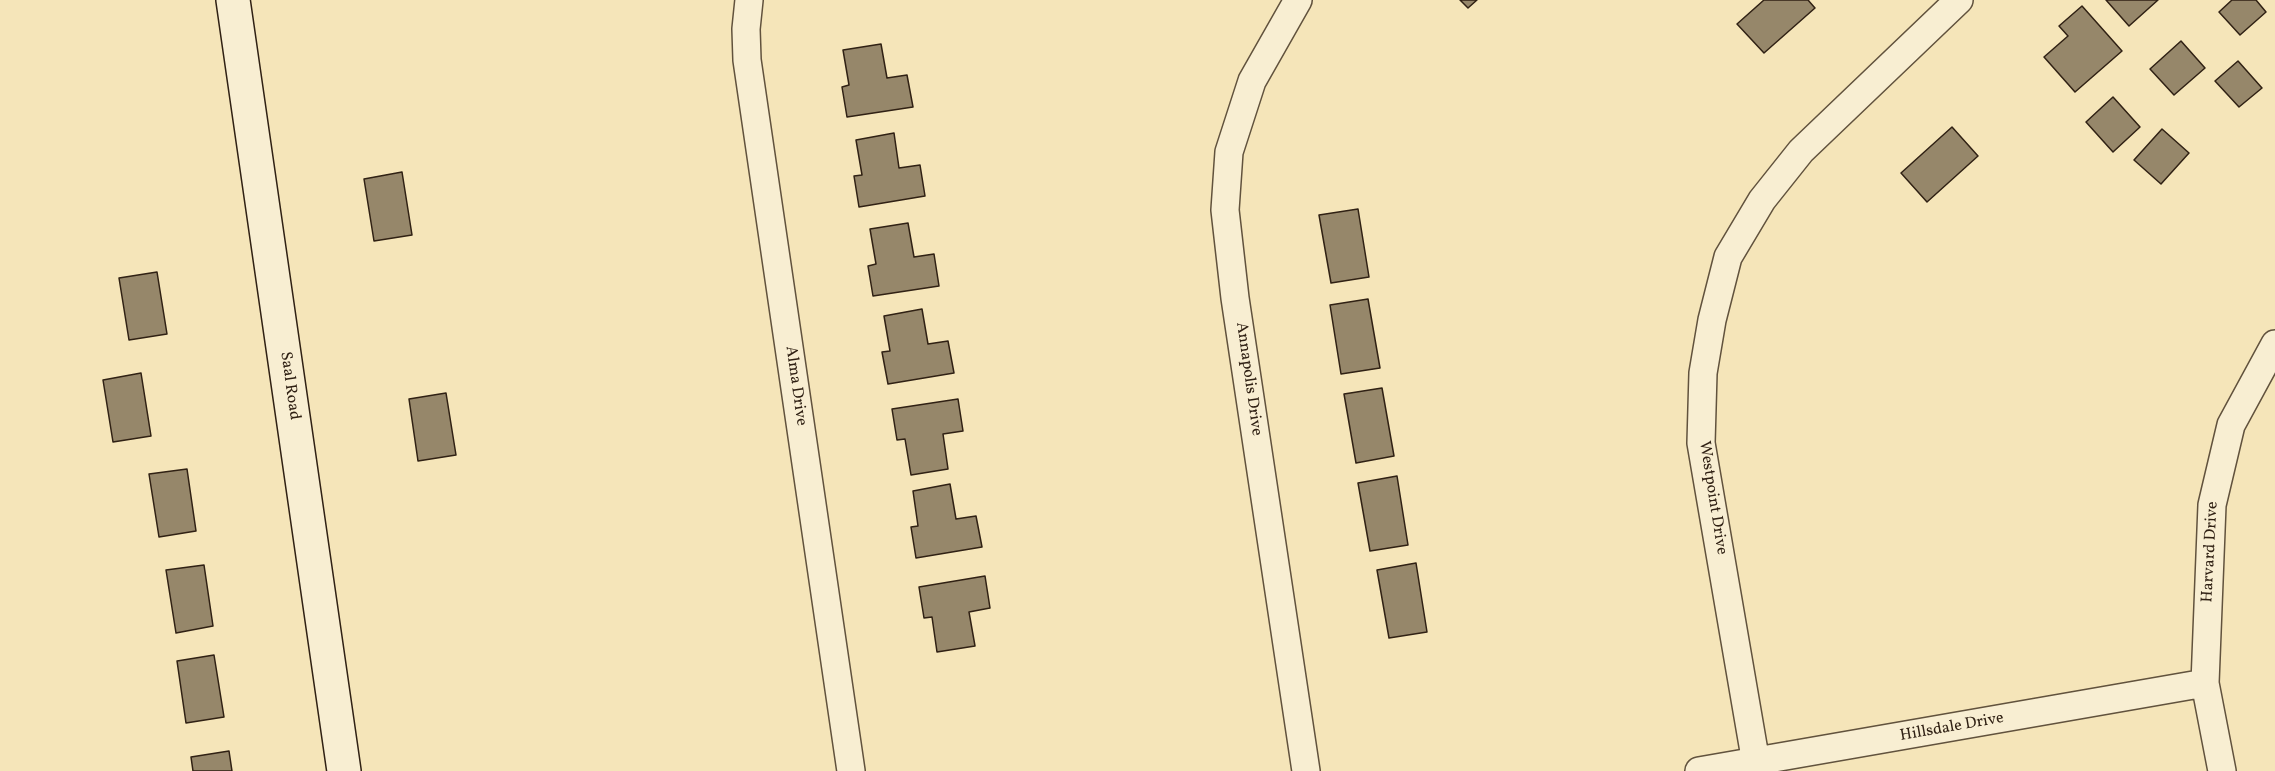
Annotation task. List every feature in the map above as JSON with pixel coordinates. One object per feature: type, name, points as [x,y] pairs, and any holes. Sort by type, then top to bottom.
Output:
[{"type":"street","name":"Saal Road","points":[[233,0],[344,771]]},
{"type":"street","name":"Alma Drive","points":[[749,0],[746,29],[747,60],[851,771]]},
{"type":"street","name":"Annapolis Drive","points":[[1298,0],[1252,81],[1229,152],[1225,210],[1235,298],[1306,771]]},
{"type":"street","name":"Westpoint Drive","points":[[1756,763],[1701,443],[1702,373],[1712,320],[1728,257],[1762,200],[1801,151],[1959,0]]},
{"type":"street","name":"Harvard Drive","points":[[2222,771],[2205,683],[2212,505],[2231,425],[2275,344]]},
{"type":"street","name":"Hillsdale Drive","points":[[1699,771],[1756,763],[2205,683]]},
{"type":"building","points":[[1460,0],[1477,0],[1468,8]]},
{"type":"building","points":[[1764,0],[1808,0],[1815,8],[1764,53],[1737,24]]},
{"type":"building","points":[[2106,0],[2158,0],[2129,26]]},
{"type":"building","points":[[2232,0],[2256,0],[2266,12],[2240,35],[2219,12]]},
{"type":"building","points":[[2082,6],[2122,51],[2075,92],[2044,57],[2068,36],[2059,26]]},
{"type":"building","points":[[2181,41],[2205,68],[2174,95],[2150,69]]},
{"type":"building","points":[[881,44],[887,78],[907,75],[913,107],[847,117],[842,87],[849,85],[843,50]]},
{"type":"building","points":[[2238,61],[2262,88],[2239,107],[2215,81]]},
{"type":"building","points":[[2113,97],[2140,127],[2113,152],[2086,122]]},
{"type":"building","points":[[1952,127],[1978,156],[1927,202],[1901,173]]},
{"type":"building","points":[[2162,129],[2189,153],[2161,184],[2134,160]]},
{"type":"building","points":[[894,133],[899,168],[920,165],[925,196],[859,207],[854,176],[862,175],[856,140]]},
{"type":"building","points":[[402,172],[412,235],[374,241],[364,179]]},
{"type":"building","points":[[1358,209],[1369,277],[1331,283],[1319,215]]},
{"type":"building","points":[[908,223],[914,257],[934,254],[939,286],[873,296],[868,266],[876,264],[870,229]]},
{"type":"building","points":[[157,272],[167,334],[129,340],[119,278]]},
{"type":"building","points":[[1368,299],[1380,368],[1341,374],[1330,305]]},
{"type":"building","points":[[922,309],[928,344],[948,341],[954,373],[888,384],[882,352],[890,351],[884,316]]},
{"type":"building","points":[[141,373],[151,436],[113,442],[103,380]]},
{"type":"building","points":[[1382,388],[1394,456],[1356,463],[1344,394]]},
{"type":"building","points":[[446,393],[456,455],[418,461],[409,399]]},
{"type":"building","points":[[958,399],[963,431],[943,434],[948,469],[911,475],[905,439],[897,440],[892,409]]},
{"type":"building","points":[[187,469],[196,531],[159,537],[149,474]]},
{"type":"building","points":[[1397,476],[1408,545],[1370,551],[1358,483]]},
{"type":"building","points":[[950,484],[956,519],[976,516],[982,547],[916,558],[911,527],[918,526],[913,491]]},
{"type":"building","points":[[1416,563],[1427,632],[1389,638],[1377,570]]},
{"type":"building","points":[[204,565],[213,626],[176,633],[166,570]]},
{"type":"building","points":[[985,576],[990,608],[969,612],[975,646],[937,652],[932,617],[924,618],[919,587]]},
{"type":"building","points":[[214,655],[224,717],[186,723],[177,661]]},
{"type":"building","points":[[229,751],[232,771],[193,771],[191,757]]}]
